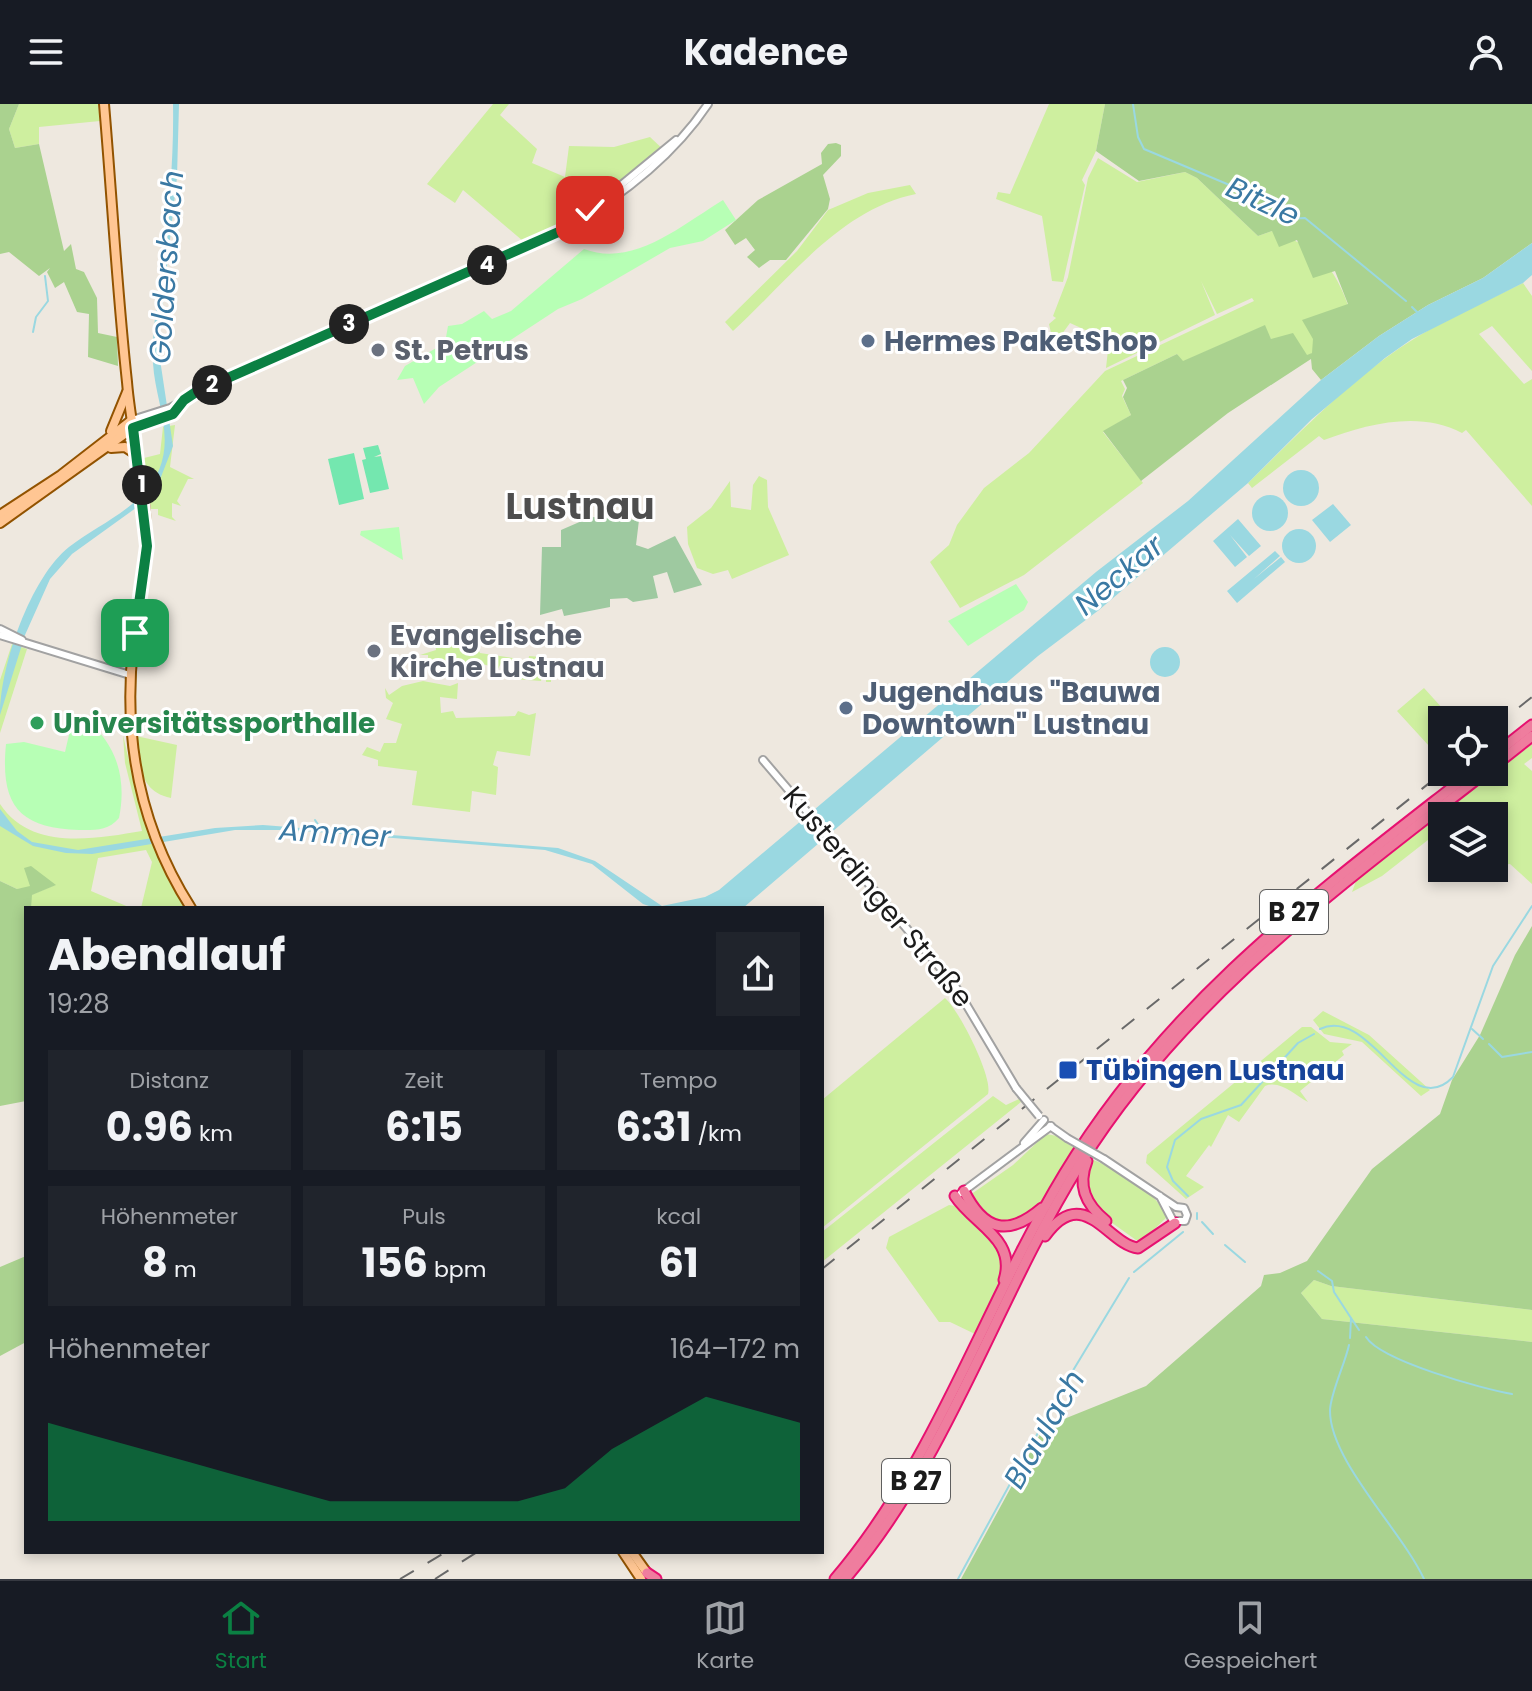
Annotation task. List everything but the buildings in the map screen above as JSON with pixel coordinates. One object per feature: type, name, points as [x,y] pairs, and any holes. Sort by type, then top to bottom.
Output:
[{"type":"highway","points":[[1508,744],[1532,725]]},
{"type":"highway","points":[[1508,755],[1532,736]]},
{"type":"highway","name":"B 27","points":[[835,1579],[883,1516],[919,1459],[1046,1206],[1118,1094],[1207,990],[1287,918],[1454,786]]},
{"type":"highway","name":"B 27","points":[[845,1579],[884,1530],[928,1460],[1025,1265],[1095,1141],[1159,1056],[1224,986],[1294,923],[1468,786]]},
{"type":"highway","points":[[1095,1141],[1082,1181],[1085,1196],[1094,1211],[1124,1236],[1139,1243],[1151,1237],[1174,1214]]},
{"type":"highway","points":[[959,1194],[976,1213],[999,1226],[1019,1224],[1046,1206]]},
{"type":"highway","points":[[959,1194],[1001,1244],[1007,1260],[1004,1289]]},
{"type":"highway","points":[[1025,1265],[1052,1227],[1071,1217],[1096,1220],[1133,1248],[1147,1245],[1174,1214]]},
{"type":"main road","points":[[104,104],[128,391],[143,495],[147,550],[130,675],[132,751],[153,834],[190,906]]},
{"type":"main road","points":[[110,435],[128,391]]},
{"type":"main road","points":[[0,515],[61,475],[110,435],[133,424]]},
{"type":"main road","points":[[0,523],[106,449],[133,424]]},
{"type":"main road","points":[[106,449],[121,446],[137,455]]},
{"type":"main road","points":[[625,1554],[649,1577]]},
{"type":"main road","points":[[633,1554],[649,1577]]},
{"type":"street","points":[[133,424],[159,417],[184,400],[563,230],[636,181],[676,145],[706,107]]},
{"type":"street","points":[[0,632],[16,640],[130,675]]},
{"type":"street","name":"Kusterdinger Straße","points":[[763,760],[964,997],[1016,1088],[1042,1118],[1067,1138],[1160,1196],[1174,1214]]},
{"type":"street","points":[[1005,1163],[1042,1118]]},
{"type":"street","points":[[959,1194],[1005,1163],[1051,1126]]},
{"type":"green space","points":[[0,104],[19,104],[9,129],[15,148],[39,144],[64,251],[71,244],[76,269],[84,272],[97,298],[98,333],[117,337],[118,366],[88,357],[89,314],[77,312],[64,282],[55,288],[47,272],[50,268],[39,276],[9,252],[0,254]]},
{"type":"green space","points":[[19,104],[98,104],[100,121],[39,127],[39,144],[15,148],[9,129]]},
{"type":"green space","points":[[493,104],[509,104],[500,115],[537,149],[532,163],[565,177],[569,146],[614,147],[650,137],[667,153],[605,204],[530,247],[463,190],[455,203],[427,184]]},
{"type":"green space","points":[[1049,104],[1105,104],[1096,151],[1082,180],[1085,185],[1063,282],[1052,281],[1042,216],[996,199],[998,192],[1010,194]]},
{"type":"green space","points":[[1105,104],[1532,104],[1532,243],[1483,278],[1428,305],[1379,336],[1321,380],[1312,369],[1311,359],[1228,413],[1141,481],[1103,431],[1131,415],[1123,397],[1127,388],[1123,380],[1177,354],[1183,361],[1265,325],[1271,339],[1293,333],[1307,355],[1312,353],[1313,339],[1302,320],[1348,304],[1335,271],[1313,278],[1297,240],[1279,247],[1272,231],[1258,236],[1197,178],[1185,172],[1139,181],[1096,151]]},
{"type":"green space","points":[[828,144],[841,145],[841,156],[823,175],[830,199],[828,209],[786,260],[770,260],[759,268],[747,257],[755,250],[746,238],[735,245],[725,230],[758,200],[822,164],[821,153]]},
{"type":"green space","points":[[1098,158],[1137,182],[1185,172],[1197,178],[1258,236],[1272,231],[1311,250],[1328,267],[1348,305],[1313,339],[1313,353],[1306,356],[1271,339],[1264,326],[1182,362],[1177,354],[1121,381],[1125,389],[1122,396],[1131,415],[1103,432],[1143,483],[1024,575],[960,608],[930,562],[949,545],[957,525],[984,488],[1029,453],[1105,371],[1254,301],[1252,298],[1217,314],[1201,281],[1215,315],[1106,368],[1108,350],[1103,338],[1070,323],[1059,338],[1051,333],[1049,324],[1056,318],[1053,316],[1068,277],[1088,178]]},
{"type":"green space","points":[[910,185],[916,194],[889,202],[839,231],[733,331],[725,322],[797,251],[828,210],[868,193]]},
{"type":"green space","points":[[723,200],[736,220],[703,241],[670,248],[582,299],[558,309],[439,387],[424,404],[413,378],[397,380],[405,366],[445,343],[448,326],[462,324],[484,311],[492,319],[511,311],[584,249],[621,253],[639,248],[674,232]]},
{"type":"green space","points":[[1523,283],[1532,296],[1532,371],[1492,326],[1479,334],[1524,384],[1532,379],[1532,506],[1466,430],[1462,433],[1429,422],[1375,425],[1324,440],[1319,436],[1252,488],[1248,483],[1325,409],[1387,357],[1436,326]]},
{"type":"green space","points":[[175,425],[170,467],[194,479],[188,479],[177,501],[181,506],[172,503],[172,517],[176,521],[158,515],[158,509],[151,509],[144,458],[160,454],[163,427]]},
{"type":"green space","points":[[378,445],[381,454],[374,457],[381,456],[389,489],[370,493],[362,460],[366,459],[363,448]]},
{"type":"green space","points":[[354,453],[364,499],[339,505],[328,459]]},
{"type":"green space","points":[[759,476],[767,480],[768,507],[789,555],[732,579],[728,570],[713,574],[697,568],[688,544],[687,527],[711,508],[730,481],[731,507],[751,510],[753,485]]},
{"type":"green space","points":[[591,517],[639,520],[636,545],[648,549],[675,536],[702,585],[674,593],[667,572],[653,576],[658,598],[633,602],[627,598],[610,599],[610,607],[564,616],[562,609],[540,615],[542,547],[561,547],[561,530]]},
{"type":"green space","points":[[399,527],[403,560],[360,535],[361,531]]},
{"type":"green space","points":[[1016,584],[1028,602],[1024,610],[968,646],[948,621]]},
{"type":"green space","points":[[12,644],[27,649],[0,733],[0,680]]},
{"type":"green space","points":[[435,644],[476,646],[480,653],[519,659],[523,664],[528,664],[529,656],[541,657],[540,663],[553,666],[557,661],[562,671],[551,673],[551,682],[546,682],[546,676],[542,676],[541,681],[514,679],[515,674],[503,673],[505,665],[501,663],[498,669],[477,662],[476,671],[448,668],[447,663],[442,663],[442,667],[421,667],[420,663],[428,662],[428,655],[420,655],[436,650]]},
{"type":"green space","points":[[423,681],[450,686],[458,683],[457,699],[440,697],[441,713],[453,711],[456,718],[515,716],[518,711],[529,715],[536,713],[530,756],[497,751],[493,765],[498,767],[496,795],[472,791],[470,812],[412,805],[417,771],[378,766],[378,760],[362,755],[367,747],[380,752],[384,743],[396,743],[402,724],[386,719],[393,703],[386,698],[385,688],[389,695],[402,686]]},
{"type":"green space","points":[[1424,688],[1440,706],[1428,706],[1428,745],[1397,711]]},
{"type":"green space","points":[[84,718],[105,739],[117,763],[122,789],[119,818],[106,828],[85,830],[58,828],[28,818],[18,809],[6,783],[6,744],[24,742],[65,752],[72,722]]},
{"type":"green space","points":[[123,735],[147,824],[164,866],[186,906],[141,906],[152,862],[146,850],[98,858],[91,891],[126,906],[31,906],[31,895],[55,885],[17,889],[0,881],[0,804],[13,819],[46,835],[84,838],[142,831],[125,763]]},
{"type":"green space","points":[[136,736],[177,745],[171,798],[152,789],[146,782],[140,766]]},
{"type":"green space","points":[[1532,744],[1532,758],[1524,764],[1532,771],[1532,884],[1508,864],[1508,802],[1457,802],[1478,786],[1508,786],[1508,763]]},
{"type":"green space","points":[[1428,825],[1428,840],[1382,876],[1352,892],[1356,881]]},
{"type":"green space","points":[[31,866],[56,885],[32,895],[31,906],[24,906],[24,1101],[0,1106],[0,881],[17,889],[30,886],[24,868]]},
{"type":"green space","points":[[1532,926],[1532,1310],[1331,1286],[1314,1280],[1301,1293],[1322,1319],[1532,1342],[1532,1579],[961,1579],[1044,1427],[1146,1386],[1261,1286],[1264,1275],[1280,1273],[1307,1261],[1372,1169],[1440,1114],[1452,1080],[1480,1035],[1515,955]]},
{"type":"green space","points":[[945,998],[974,1044],[988,1085],[988,1094],[824,1226],[824,1098]]},
{"type":"green space","points":[[1323,1011],[1369,1035],[1430,1090],[1421,1096],[1362,1042],[1324,1034],[1313,1020]]},
{"type":"green space","points":[[1302,1027],[1311,1027],[1330,1042],[1352,1044],[1342,1051],[1344,1055],[1300,1091],[1308,1102],[1282,1087],[1271,1085],[1265,1086],[1239,1122],[1228,1115],[1211,1147],[1209,1145],[1186,1176],[1204,1187],[1186,1199],[1146,1163],[1147,1155]]},
{"type":"green space","points":[[993,1096],[1006,1105],[1019,1099],[1021,1102],[824,1260],[824,1230]]},
{"type":"green space","points":[[1046,1134],[1057,1136],[1074,1148],[1041,1204],[1020,1222],[992,1223],[970,1195],[1013,1165]]},
{"type":"green space","points":[[1091,1159],[1135,1181],[1161,1206],[1167,1217],[1143,1240],[1136,1240],[1101,1215],[1085,1190]]},
{"type":"green space","points":[[949,1205],[970,1216],[992,1240],[1002,1266],[996,1292],[975,1334],[950,1322],[939,1322],[886,1248],[889,1237]]},
{"type":"green space","points":[[24,1257],[24,1343],[0,1356],[0,1267]]},
{"type":"green space","points":[[1314,1280],[1331,1286],[1532,1310],[1532,1342],[1322,1319],[1301,1293]]},
{"type":"water","name":"Goldersbach","points":[[173,104],[179,104],[177,177],[158,346],[173,446],[159,482],[140,505],[72,554],[50,579],[25,635],[0,715],[5,672],[12,648],[30,600],[42,579],[69,547],[142,495],[152,483],[163,457],[164,430],[154,377],[153,350],[169,202]]},
{"type":"water","name":"Neckar","points":[[1532,243],[1532,275],[1523,283],[1412,339],[1385,358],[1312,419],[1248,483],[1099,610],[1038,656],[745,906],[662,906],[705,897],[719,890],[1096,572],[1188,501],[1321,380],[1379,336],[1428,305],[1483,278]]},
{"type":"water","points":[[1301,470],[1314,475],[1319,488],[1314,501],[1301,506],[1288,501],[1283,488],[1288,475]]},
{"type":"water","points":[[1270,495],[1283,500],[1288,513],[1283,526],[1270,531],[1257,526],[1252,513],[1257,500]]},
{"type":"water","points":[[1333,504],[1351,525],[1330,542],[1312,520]]},
{"type":"water","points":[[1238,519],[1261,546],[1249,556],[1230,535],[1247,557],[1235,567],[1213,541]]},
{"type":"water","points":[[1299,529],[1311,534],[1316,546],[1311,558],[1299,563],[1287,558],[1282,546],[1287,534]]},
{"type":"water","points":[[1275,551],[1280,556],[1254,579],[1281,557],[1285,562],[1237,603],[1227,591]]},
{"type":"water","points":[[1165,647],[1176,651],[1180,662],[1176,673],[1165,677],[1154,673],[1150,662],[1154,651]]},
{"type":"water","points":[[0,809],[17,831],[32,842],[78,850],[215,828],[263,825],[558,848],[595,861],[662,906],[643,904],[592,864],[545,850],[292,830],[235,830],[92,854],[66,853],[33,846],[0,826]]},
{"type":"waterway","name":"Bitzle","points":[[1133,104],[1138,137],[1144,149],[1265,200],[1288,219],[1305,218],[1406,301]]},
{"type":"waterway","points":[[33,332],[36,317],[48,301],[45,276]]},
{"type":"waterway","name":"Bitzle","points":[[1412,307],[1418,313]]},
{"type":"waterway","name":"Ammer","points":[[315,820],[321,829]]},
{"type":"waterway","name":"Blaulach","points":[[1320,1029],[1339,1026],[1356,1033],[1405,1076],[1420,1086],[1436,1087],[1453,1077],[1493,966],[1532,906]]},
{"type":"waterway","points":[[1472,1029],[1483,1039]]},
{"type":"waterway","name":"Blaulach","points":[[1188,1196],[1173,1181],[1167,1167],[1175,1140],[1201,1119],[1241,1105],[1298,1043],[1314,1034]]},
{"type":"waterway","points":[[1489,1044],[1502,1057],[1532,1052]]},
{"type":"waterway","name":"Blaulach","points":[[1197,1213],[1197,1219]]},
{"type":"waterway","points":[[1202,1222],[1213,1234]]},
{"type":"waterway","name":"Blaulach","points":[[1134,1272],[1183,1232]]},
{"type":"waterway","points":[[1225,1245],[1245,1262]]},
{"type":"waterway","points":[[1318,1271],[1332,1281],[1334,1292],[1351,1318],[1350,1338]]},
{"type":"waterway","name":"Blaulach","points":[[958,1579],[1063,1387],[1129,1278]]},
{"type":"waterway","points":[[1351,1318],[1359,1330]]},
{"type":"waterway","points":[[1366,1337],[1375,1346],[1411,1364],[1512,1394]]},
{"type":"waterway","points":[[1349,1345],[1331,1404],[1333,1431],[1354,1473],[1424,1579]]},
{"type":"railway","points":[[1508,716],[1532,697]]},
{"type":"railway","points":[[824,1267],[1428,784]]},
{"type":"railway","points":[[400,1579],[443,1554]]},
{"type":"railway","points":[[435,1579],[474,1554]]},
{"type":"place","name":"Hermes PaketShop","points":[[868,341]]},
{"type":"place","name":"St. Petrus","points":[[378,350]]},
{"type":"place","name":"Evangelische Kirche Lustnau","points":[[374,651]]},
{"type":"place","name":"Jugendhaus \"Bauwa Downtown\" Lustnau","points":[[846,708]]},
{"type":"place","name":"Universitätssporthalle","points":[[37,723]]},
{"type":"place","name":"Tübingen Lustnau","points":[[1068,1070]]},
{"type":"district","name":"Lustnau","points":[[580,506]]},
{"type":"route","points":[[135,633],[147,546],[133,428],[173,414],[184,400],[196,392],[563,230],[590,210]]}]
